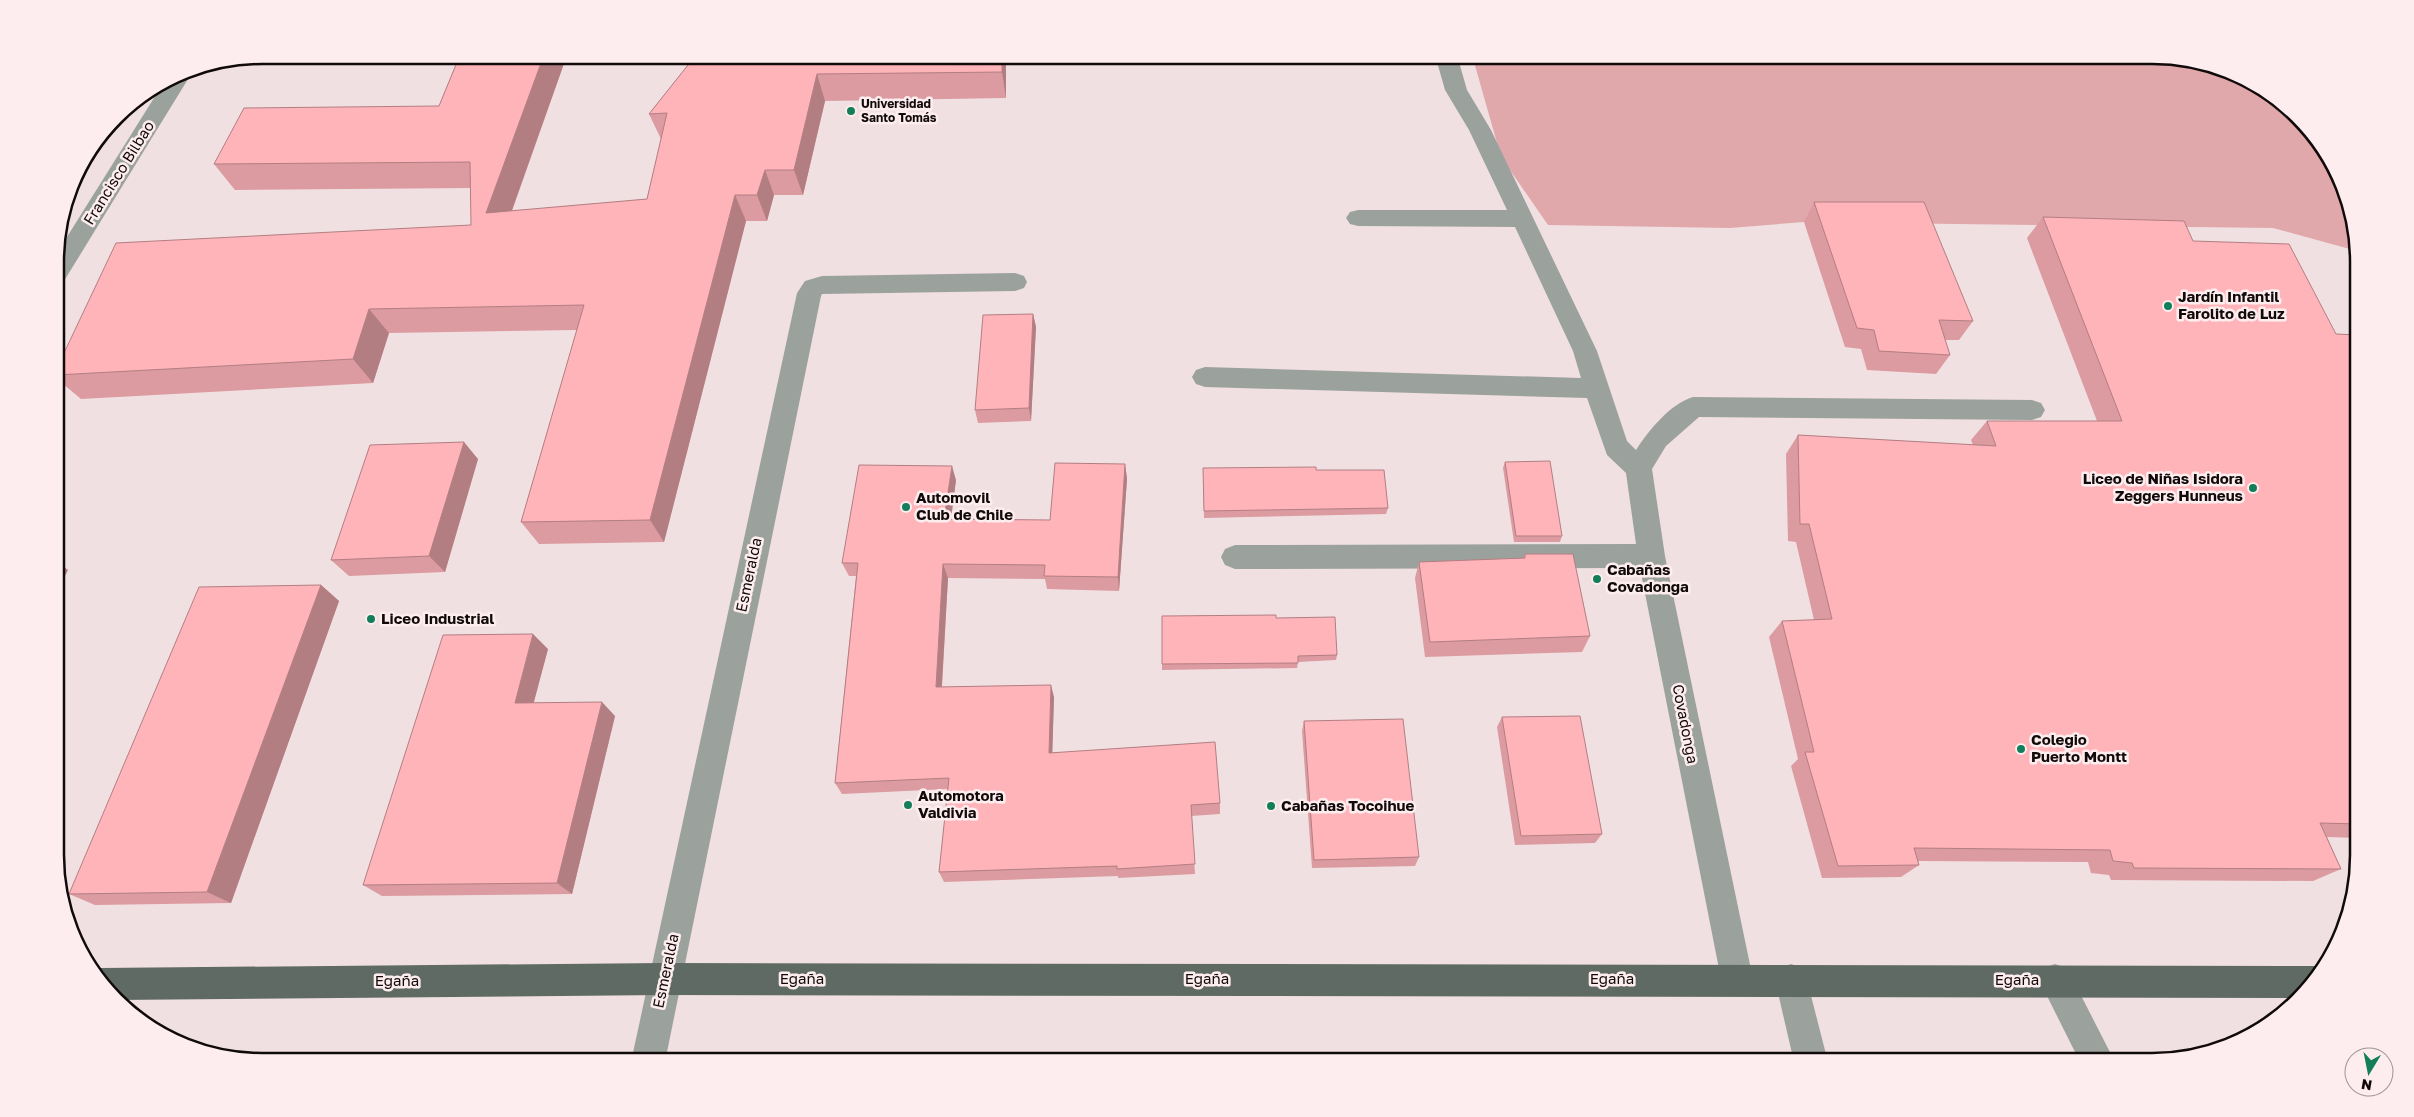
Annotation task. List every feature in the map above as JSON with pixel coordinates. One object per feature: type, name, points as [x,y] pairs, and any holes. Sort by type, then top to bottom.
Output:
[{"type":"main road","name":"Egaña","points":[[111,984],[664,978],[1737,979],[2304,982]]},
{"type":"street","points":[[1449,64],[1456,90],[1480,130],[1520,219],[1584,351],[1616,447],[1639,468],[1657,439],[1694,408],[2032,410]]},
{"type":"street","name":"Francisco Bilbao","points":[[64,262],[174,84]]},
{"type":"street","points":[[1358,218],[1520,219]]},
{"type":"street","name":"Esmeralda","points":[[650,1053],[808,293],[814,287],[822,285],[1015,282]]},
{"type":"street","points":[[1205,377],[1596,388]]},
{"type":"street","name":"Covadonga","points":[[1639,468],[1652,556],[1737,979]]},
{"type":"street","points":[[1235,557],[1652,556]]},
{"type":"street","points":[[1791,980],[1809,1053]]},
{"type":"street","points":[[2055,980],[2093,1053]]},
{"type":"shaded area","points":[[1475,64],[2178,65],[2204,70],[2240,84],[2273,105],[2301,131],[2324,163],[2340,198],[2344,210],[2350,249],[2273,228],[1804,222],[1730,228],[1548,225],[1501,157]]},
{"type":"building","points":[[456,64],[541,64],[486,213],[647,199],[667,113],[649,114],[689,64],[1002,64],[1002,72],[817,74],[794,170],[765,170],[757,195],[735,195],[650,520],[521,522],[584,305],[369,309],[353,359],[64,375],[64,353],[116,243],[471,225],[470,162],[214,164],[244,108],[439,106]]},
{"type":"building","points":[[1814,202],[1924,202],[1973,321],[1939,320],[1950,355],[1879,351],[1874,330],[1857,328]]},
{"type":"building","points":[[2043,217],[2184,221],[2193,241],[2289,244],[2336,334],[2350,335],[2350,824],[2320,823],[2341,869],[2134,868],[2132,863],[2113,861],[2110,850],[1914,848],[1919,865],[1838,866],[1805,752],[1814,752],[1782,621],[1832,619],[1809,524],[1800,524],[1798,435],[1996,446],[1987,421],[2122,421]]},
{"type":"building","points":[[1033,314],[1029,408],[975,410],[983,315]]},
{"type":"building","points":[[464,442],[429,556],[331,560],[370,445]]},
{"type":"building","points":[[1550,461],[1562,536],[1516,536],[1505,462]]},
{"type":"building","points":[[1055,463],[1125,464],[1118,577],[1044,576],[1045,565],[943,564],[936,687],[1051,685],[1049,753],[1215,742],[1220,803],[1191,805],[1195,864],[1117,869],[1117,866],[939,872],[949,778],[835,783],[858,563],[842,563],[859,465],[952,466],[944,519],[1050,520]]},
{"type":"building","points":[[1316,467],[1316,470],[1384,470],[1388,508],[1204,511],[1203,468]]},
{"type":"building","points":[[1525,554],[1573,554],[1590,636],[1430,642],[1419,562],[1525,558]]},
{"type":"building","points":[[321,585],[207,892],[69,894],[199,587]]},
{"type":"building","points":[[1276,615],[1276,618],[1335,617],[1337,655],[1298,656],[1298,663],[1162,664],[1162,616]]},
{"type":"building","points":[[533,634],[515,703],[602,702],[557,883],[363,885],[443,635]]},
{"type":"building","points":[[1580,716],[1602,834],[1521,836],[1502,717]]},
{"type":"building","points":[[1403,719],[1419,857],[1314,860],[1304,721]]},
{"type":"place","name":"Universidad Santo Tomás","points":[[851,111]]},
{"type":"place","name":"Jardín Infantil Farolito de Luz","points":[[2168,306]]},
{"type":"place","name":"Liceo de Niñas Isidora Zeggers Hunneus","points":[[2253,488]]},
{"type":"place","name":"Automovil Club de Chile","points":[[906,507]]},
{"type":"place","name":"Cabañas Covadonga","points":[[1597,579]]},
{"type":"place","name":"Liceo Industrial","points":[[371,619]]},
{"type":"place","name":"Colegio Puerto Montt","points":[[2021,749]]},
{"type":"place","name":"Automotora Valdivia","points":[[908,805]]},
{"type":"place","name":"Cabañas Tocoihue","points":[[1271,806]]}]
